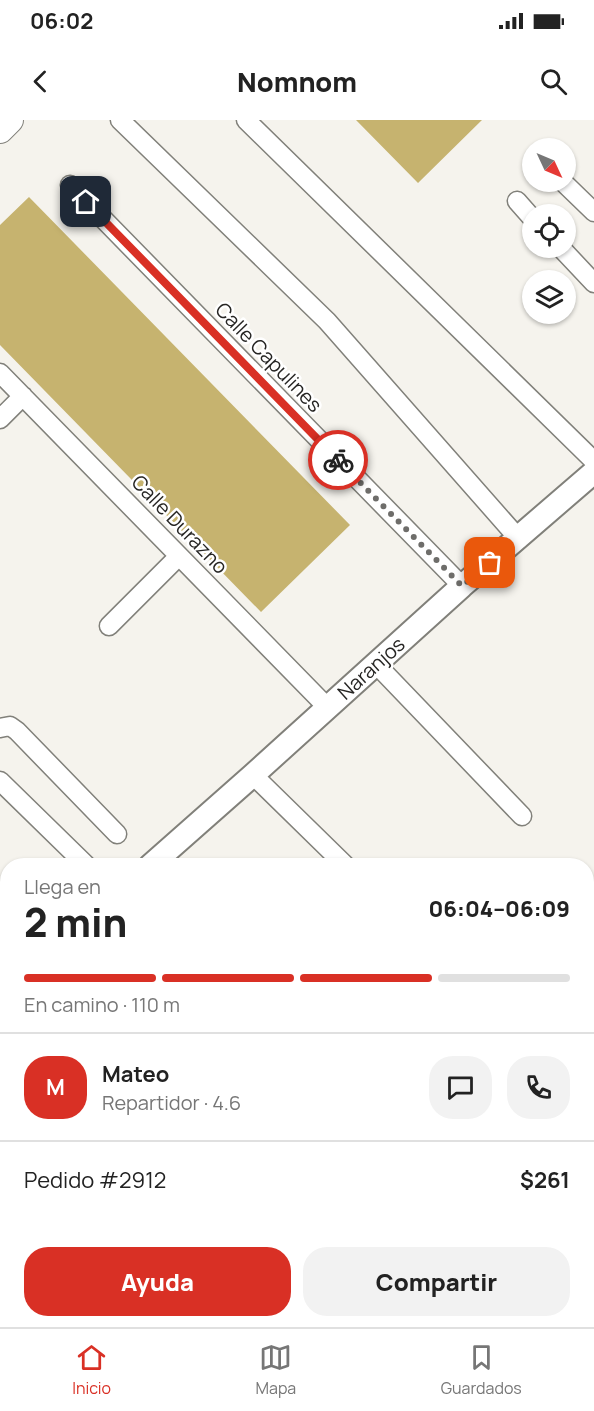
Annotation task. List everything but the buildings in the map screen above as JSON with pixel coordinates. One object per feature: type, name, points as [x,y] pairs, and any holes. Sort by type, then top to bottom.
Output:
[{"type":"main road","points":[[0,130],[10,120]]},
{"type":"street","points":[[120,120],[327,321],[519,539]]},
{"type":"street","points":[[246,120],[594,461]]},
{"type":"street","name":"Calle Capulines","points":[[70,185],[462,586]]},
{"type":"street","points":[[573,192],[594,212]]},
{"type":"street","points":[[517,201],[522,207]]},
{"type":"street","points":[[570,258],[594,283]]},
{"type":"street","name":"Calle Durazno","points":[[0,373],[327,707]]},
{"type":"street","points":[[0,419],[23,396]]},
{"type":"street","name":"Naranjos","points":[[159,858],[462,586],[594,472]]},
{"type":"street","points":[[109,626],[179,556]]},
{"type":"street","points":[[376,664],[522,816]]},
{"type":"street","points":[[0,728],[10,726],[17,730],[117,834]]},
{"type":"street","points":[[254,775],[338,858]]},
{"type":"street","points":[[0,781],[79,858]]},
{"type":"way so far","points":[[338,460],[462,586],[490,563]]},
{"type":"route","points":[[86,202],[338,460]]}]
